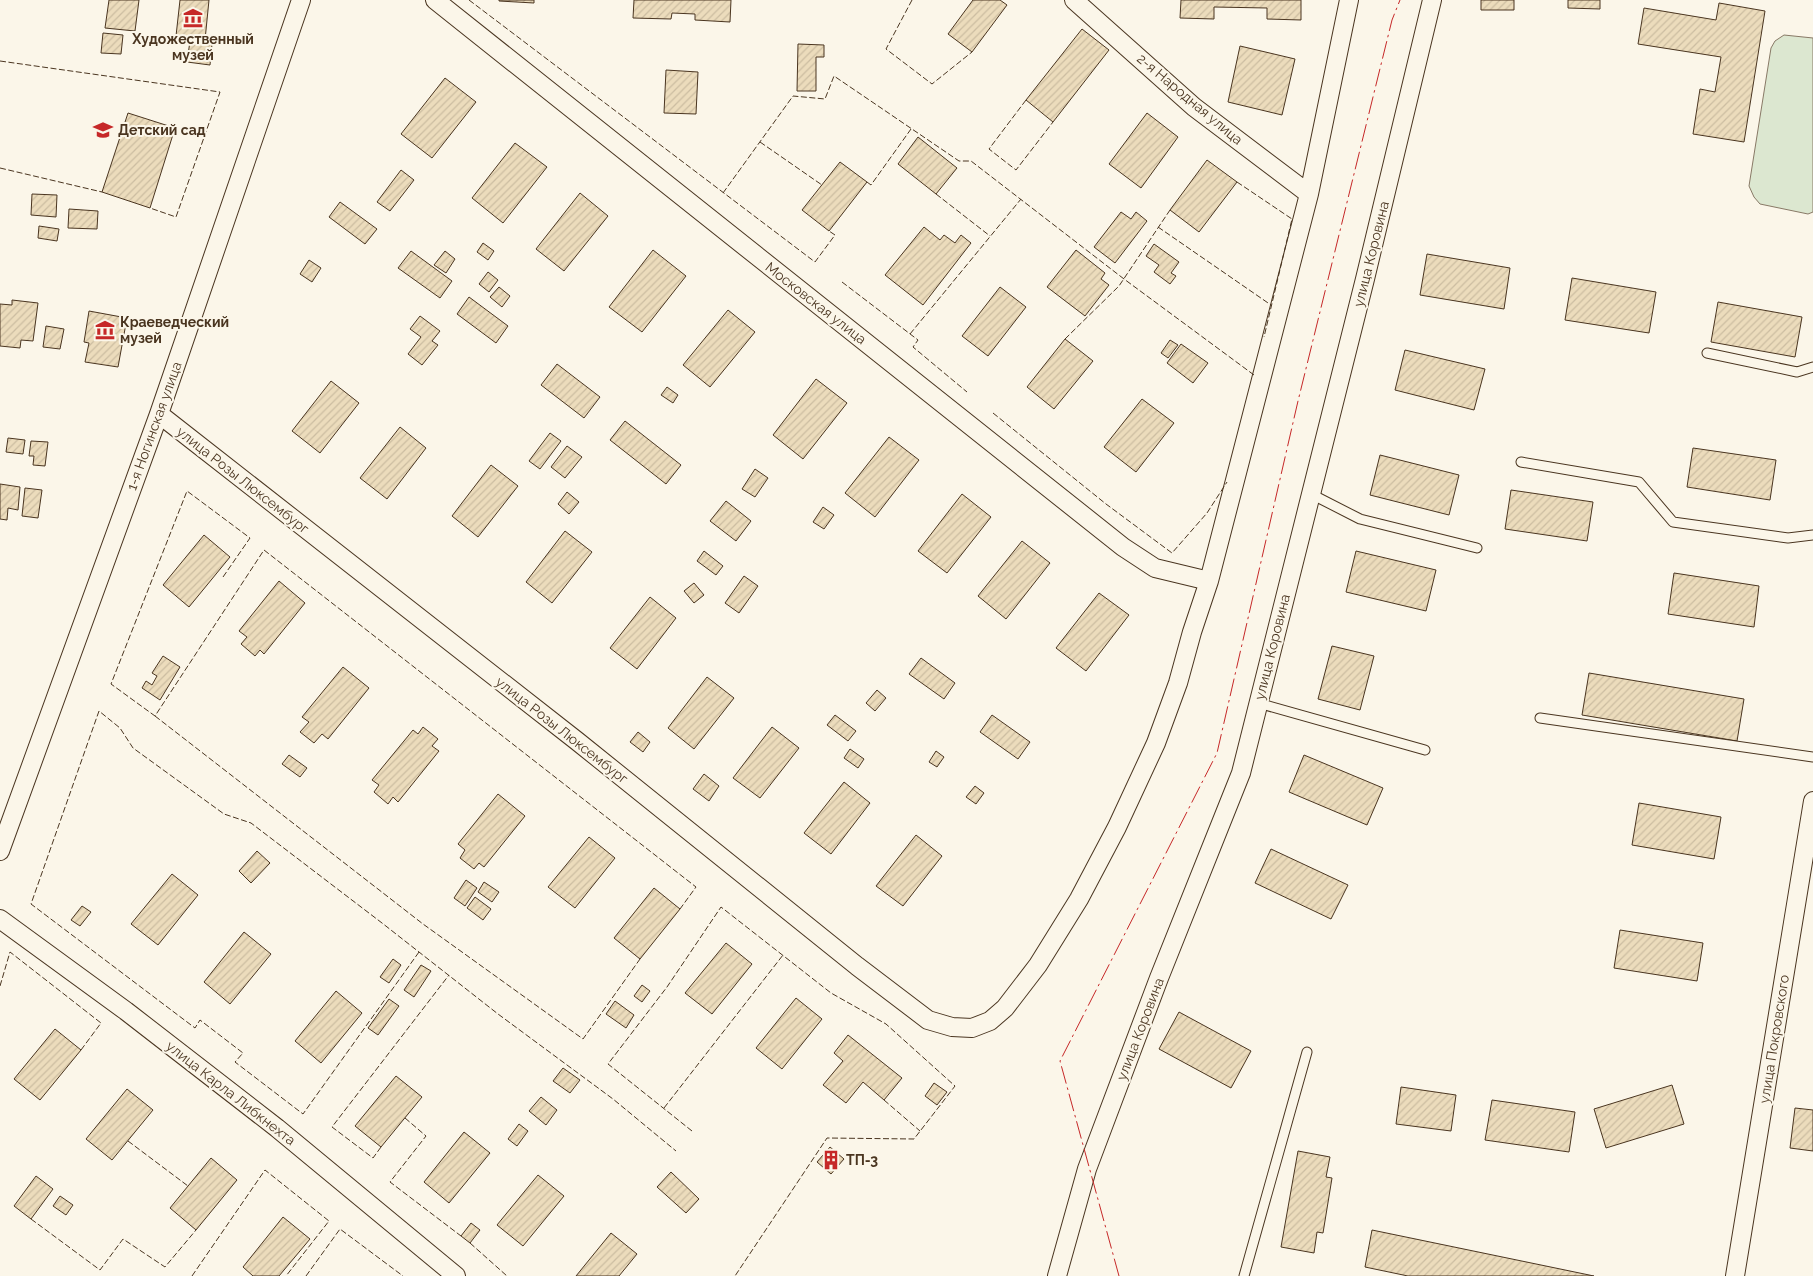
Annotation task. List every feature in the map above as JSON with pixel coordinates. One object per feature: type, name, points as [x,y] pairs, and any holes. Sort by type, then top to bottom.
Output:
[{"type":"street","name":"1-я Ногинская улица","points":[[0,851],[159,414],[301,0]]},
{"type":"street","name":"Московская улица","points":[[435,0],[1123,547],[1155,568],[1209,581]]},
{"type":"street","name":"2-я Народная улица","points":[[1074,0],[1194,107],[1309,194]]},
{"type":"street","points":[[1209,581],[1309,194],[1349,0]]},
{"type":"street","name":"улица Коровина","points":[[1057,1276],[1087,1169],[1159,978],[1241,773],[1365,279],[1432,0]]},
{"type":"street","name":"улица Розы Люксембург","points":[[159,414],[569,735],[847,958],[928,1020],[952,1027],[972,1028],[990,1021],[1005,1008],[1038,964],[1088,883],[1117,827],[1156,743],[1178,683],[1209,581]]},
{"type":"street","name":"улица Покровского","points":[[1735,1276],[1813,802]]},
{"type":"street","name":"улица Карла Либкнехта","points":[[0,919],[126,1011],[277,1128],[456,1276]]},
{"type":"lane","points":[[1707,353],[1798,372],[1813,368]]},
{"type":"lane","points":[[1521,462],[1639,482],[1673,522],[1788,538],[1813,535]]},
{"type":"lane","points":[[1311,494],[1360,519],[1477,548]]},
{"type":"lane","points":[[1258,703],[1424,750]]},
{"type":"lane","points":[[1540,718],[1813,757]]},
{"type":"lane","points":[[1244,1276],[1307,1052]]},
{"type":"green space","points":[[1784,35],[1813,38],[1813,212],[1808,214],[1760,204],[1749,186],[1771,48],[1775,41]]},
{"type":"building","name":"Художественный музей","points":[[109,0],[139,0],[135,31],[105,28]]},
{"type":"building","name":"Художественный музей","points":[[180,0],[209,0],[205,40],[176,36]]},
{"type":"building","points":[[534,0],[534,3],[499,1]]},
{"type":"building","points":[[634,0],[731,0],[730,22],[695,20],[695,14],[672,13],[671,19],[633,18]]},
{"type":"building","points":[[973,0],[1000,0],[1007,5],[972,52],[948,34]]},
{"type":"building","points":[[1181,0],[1301,0],[1301,20],[1267,19],[1267,8],[1214,7],[1214,19],[1180,18]]},
{"type":"building","points":[[1481,0],[1514,0],[1514,10],[1481,10]]},
{"type":"building","points":[[1568,0],[1600,0],[1600,9],[1568,8]]},
{"type":"building","points":[[1719,3],[1765,11],[1744,142],[1693,134],[1700,89],[1715,92],[1721,57],[1638,44],[1644,8],[1716,20]]},
{"type":"building","points":[[1082,29],[1109,50],[1053,122],[1026,100]]},
{"type":"building","points":[[103,33],[123,35],[121,54],[101,53]]},
{"type":"building","points":[[190,41],[212,44],[210,65],[187,62]]},
{"type":"building","points":[[798,44],[824,45],[824,57],[816,57],[816,91],[797,91]]},
{"type":"building","points":[[1240,46],[1295,59],[1282,115],[1228,102]]},
{"type":"building","points":[[666,70],[698,72],[696,114],[664,113]]},
{"type":"building","points":[[445,78],[476,102],[432,158],[401,134]]},
{"type":"building","points":[[128,113],[175,128],[150,208],[102,192]]},
{"type":"building","points":[[1147,113],[1178,137],[1141,188],[1109,164]]},
{"type":"building","points":[[918,137],[957,168],[936,194],[898,164]]},
{"type":"building","points":[[515,143],[547,167],[503,223],[472,198]]},
{"type":"building","points":[[1207,160],[1237,182],[1199,232],[1170,210]]},
{"type":"building","points":[[840,162],[867,182],[829,231],[802,210]]},
{"type":"building","points":[[401,170],[414,180],[390,211],[377,202]]},
{"type":"building","points":[[580,193],[608,216],[564,271],[536,249]]},
{"type":"building","points":[[32,194],[57,195],[56,217],[31,215]]},
{"type":"building","points":[[340,202],[377,229],[365,244],[329,217]]},
{"type":"building","points":[[69,209],[98,211],[97,229],[68,228]]},
{"type":"building","points":[[1121,212],[1131,219],[1136,212],[1147,221],[1115,263],[1094,247]]},
{"type":"building","points":[[39,226],[59,229],[57,241],[38,238]]},
{"type":"building","points":[[924,227],[940,240],[944,235],[955,243],[961,235],[971,243],[923,305],[885,275]]},
{"type":"building","points":[[483,243],[494,251],[488,260],[477,252]]},
{"type":"building","points":[[1154,244],[1179,262],[1171,273],[1176,276],[1170,284],[1154,272],[1159,265],[1146,256]]},
{"type":"building","points":[[653,250],[686,276],[642,332],[609,307]]},
{"type":"building","points":[[1076,250],[1105,273],[1101,279],[1109,285],[1085,316],[1047,287]]},
{"type":"building","points":[[411,251],[452,281],[440,298],[398,268]]},
{"type":"building","points":[[445,251],[455,259],[446,273],[434,265]]},
{"type":"building","points":[[1427,254],[1510,268],[1504,309],[1420,295]]},
{"type":"building","points":[[309,260],[321,268],[312,282],[300,274]]},
{"type":"building","points":[[488,272],[498,280],[489,292],[479,284]]},
{"type":"building","points":[[1572,278],[1656,292],[1649,333],[1565,320]]},
{"type":"building","points":[[499,287],[510,296],[502,307],[490,297]]},
{"type":"building","points":[[1000,287],[1026,307],[988,356],[962,336]]},
{"type":"building","points":[[469,297],[508,326],[496,343],[457,314]]},
{"type":"building","points":[[12,300],[38,303],[33,341],[21,340],[20,348],[0,346],[0,304],[12,305]]},
{"type":"building","points":[[1718,302],[1802,317],[1795,357],[1711,342]]},
{"type":"building","points":[[728,310],[755,332],[710,387],[683,365]]},
{"type":"building","name":"Краеведческий музей","points":[[89,311],[127,318],[118,367],[85,362],[89,343],[84,342]]},
{"type":"building","points":[[420,316],[440,331],[432,341],[438,345],[422,365],[408,354],[421,337],[410,329]]},
{"type":"building","points":[[46,326],[64,329],[60,349],[43,347]]},
{"type":"building","points":[[1065,339],[1093,361],[1054,409],[1027,387]]},
{"type":"building","points":[[1170,340],[1178,345],[1168,358],[1161,353]]},
{"type":"building","points":[[1181,344],[1208,363],[1193,383],[1167,363]]},
{"type":"building","points":[[1405,350],[1485,369],[1474,410],[1395,390]]},
{"type":"building","points":[[557,364],[600,397],[584,418],[541,385]]},
{"type":"building","points":[[816,379],[847,403],[803,459],[773,435]]},
{"type":"building","points":[[331,381],[359,403],[320,453],[292,431]]},
{"type":"building","points":[[667,387],[678,395],[673,403],[661,395]]},
{"type":"building","points":[[1142,399],[1174,423],[1136,472],[1104,447]]},
{"type":"building","points":[[625,421],[681,465],[666,484],[610,440]]},
{"type":"building","points":[[400,427],[426,448],[387,499],[360,478]]},
{"type":"building","points":[[550,433],[561,441],[540,469],[529,461]]},
{"type":"building","points":[[889,437],[919,460],[875,517],[845,493]]},
{"type":"building","points":[[8,438],[25,440],[23,454],[6,452]]},
{"type":"building","points":[[31,441],[48,442],[45,466],[33,465],[34,456],[29,456]]},
{"type":"building","points":[[567,446],[582,457],[565,478],[551,467]]},
{"type":"building","points":[[1693,448],[1776,460],[1770,500],[1687,487]]},
{"type":"building","points":[[1380,455],[1459,475],[1449,515],[1370,495]]},
{"type":"building","points":[[491,465],[518,486],[478,537],[452,516]]},
{"type":"building","points":[[755,469],[768,478],[755,497],[742,489]]},
{"type":"building","points":[[0,484],[20,487],[18,510],[8,508],[7,520],[0,519]]},
{"type":"building","points":[[25,488],[42,490],[38,518],[22,516]]},
{"type":"building","points":[[1511,490],[1593,502],[1587,541],[1505,529]]},
{"type":"building","points":[[567,492],[579,502],[569,514],[558,504]]},
{"type":"building","points":[[962,494],[991,517],[947,573],[918,551]]},
{"type":"building","points":[[726,501],[751,521],[736,541],[710,521]]},
{"type":"building","points":[[823,507],[834,515],[824,529],[813,522]]},
{"type":"building","points":[[565,531],[592,552],[552,603],[526,582]]},
{"type":"building","points":[[204,535],[230,557],[189,607],[163,585]]},
{"type":"building","points":[[1022,541],[1050,563],[1006,619],[978,596]]},
{"type":"building","points":[[704,551],[723,566],[716,575],[697,561]]},
{"type":"building","points":[[1356,551],[1436,570],[1426,611],[1346,592]]},
{"type":"building","points":[[1674,573],[1759,586],[1754,627],[1668,614]]},
{"type":"building","points":[[744,576],[758,586],[739,613],[725,603]]},
{"type":"building","points":[[279,581],[305,603],[264,654],[260,650],[255,656],[241,644],[247,637],[239,631]]},
{"type":"building","points":[[694,583],[704,595],[694,603],[684,591]]},
{"type":"building","points":[[1099,593],[1129,615],[1086,671],[1056,648]]},
{"type":"building","points":[[650,597],[676,618],[637,669],[610,648]]},
{"type":"building","points":[[1332,646],[1374,656],[1360,710],[1318,699]]},
{"type":"building","points":[[163,656],[180,667],[160,700],[142,688],[146,681],[152,685],[157,676],[152,673]]},
{"type":"building","points":[[921,658],[955,683],[944,699],[909,674]]},
{"type":"building","points":[[343,667],[369,688],[328,739],[322,734],[314,743],[300,732],[309,722],[302,717]]},
{"type":"building","points":[[1589,673],[1744,699],[1737,741],[1582,715]]},
{"type":"building","points":[[707,677],[734,698],[694,749],[668,728]]},
{"type":"building","points":[[877,690],[886,698],[875,711],[866,703]]},
{"type":"building","points":[[835,715],[856,731],[848,741],[827,725]]},
{"type":"building","points":[[992,715],[1030,742],[1018,759],[980,732]]},
{"type":"building","points":[[423,727],[438,739],[432,746],[439,751],[398,802],[393,797],[388,804],[374,792],[379,785],[372,780],[413,730],[418,734]]},
{"type":"building","points":[[772,727],[799,748],[760,798],[733,778]]},
{"type":"building","points":[[638,732],[650,742],[643,752],[630,742]]},
{"type":"building","points":[[850,749],[864,759],[858,768],[844,758]]},
{"type":"building","points":[[936,751],[944,757],[937,767],[929,762]]},
{"type":"building","points":[[289,755],[307,768],[300,777],[282,764]]},
{"type":"building","points":[[1304,755],[1383,788],[1367,825],[1289,792]]},
{"type":"building","points":[[704,774],[719,786],[709,801],[693,789]]},
{"type":"building","points":[[844,782],[870,803],[831,854],[804,833]]},
{"type":"building","points":[[975,786],[984,793],[976,804],[966,797]]},
{"type":"building","points":[[498,794],[525,816],[484,867],[479,863],[474,869],[460,858],[465,850],[458,844]]},
{"type":"building","points":[[1639,803],[1721,817],[1714,859],[1632,845]]},
{"type":"building","points":[[916,835],[942,856],[903,906],[876,886]]},
{"type":"building","points":[[589,837],[615,858],[575,908],[548,887]]},
{"type":"building","points":[[1271,849],[1348,885],[1331,919],[1255,883]]},
{"type":"building","points":[[257,851],[270,863],[251,883],[239,871]]},
{"type":"building","points":[[172,874],[198,895],[158,945],[131,924]]},
{"type":"building","points":[[466,880],[477,888],[465,906],[454,898]]},
{"type":"building","points":[[484,882],[499,892],[492,902],[478,892]]},
{"type":"building","points":[[654,888],[680,909],[640,959],[614,938]]},
{"type":"building","points":[[475,897],[491,909],[483,920],[467,908]]},
{"type":"building","points":[[82,906],[91,912],[80,926],[71,920]]},
{"type":"building","points":[[1620,930],[1703,943],[1697,981],[1614,968]]},
{"type":"building","points":[[244,932],[271,954],[230,1004],[204,982]]},
{"type":"building","points":[[726,943],[752,964],[712,1014],[685,993]]},
{"type":"building","points":[[393,959],[401,965],[389,983],[380,977]]},
{"type":"building","points":[[421,965],[431,971],[414,997],[404,990]]},
{"type":"building","points":[[642,985],[650,991],[642,1002],[634,996]]},
{"type":"building","points":[[336,991],[362,1013],[321,1063],[295,1041]]},
{"type":"building","points":[[796,998],[822,1019],[782,1069],[756,1048]]},
{"type":"building","points":[[389,999],[399,1006],[378,1035],[368,1028]]},
{"type":"building","points":[[615,1001],[634,1015],[626,1028],[606,1014]]},
{"type":"building","points":[[1179,1012],[1251,1051],[1231,1088],[1159,1049]]},
{"type":"building","points":[[55,1029],[81,1050],[40,1100],[14,1079]]},
{"type":"building","points":[[848,1035],[902,1078],[884,1100],[863,1082],[846,1103],[823,1085],[843,1061],[834,1053]]},
{"type":"building","points":[[563,1068],[580,1080],[570,1093],[553,1081]]},
{"type":"building","points":[[396,1076],[422,1097],[381,1147],[355,1126]]},
{"type":"building","points":[[934,1083],[947,1092],[937,1105],[925,1096]]},
{"type":"building","points":[[1672,1085],[1684,1124],[1606,1148],[1594,1109]]},
{"type":"building","points":[[1401,1087],[1456,1095],[1451,1131],[1396,1124]]},
{"type":"building","points":[[127,1089],[153,1110],[112,1160],[86,1139]]},
{"type":"building","points":[[541,1097],[557,1110],[546,1125],[529,1111]]},
{"type":"building","points":[[1492,1100],[1575,1112],[1569,1152],[1485,1140]]},
{"type":"building","points":[[1795,1108],[1813,1110],[1813,1151],[1790,1148]]},
{"type":"building","points":[[519,1124],[528,1131],[517,1146],[508,1139]]},
{"type":"building","points":[[464,1132],[490,1153],[449,1203],[424,1182]]},
{"type":"building","name":"ТП-3","points":[[830,1147],[844,1159],[831,1174],[817,1162]]},
{"type":"building","points":[[1298,1151],[1330,1157],[1326,1177],[1332,1178],[1323,1233],[1317,1232],[1314,1253],[1281,1247]]},
{"type":"building","points":[[211,1158],[237,1180],[196,1230],[170,1208]]},
{"type":"building","points":[[671,1172],[699,1199],[686,1213],[657,1187]]},
{"type":"building","points":[[538,1175],[564,1196],[523,1246],[497,1225]]},
{"type":"building","points":[[36,1176],[53,1189],[31,1219],[14,1206]]},
{"type":"building","points":[[60,1196],[73,1205],[66,1215],[53,1206]]},
{"type":"building","points":[[283,1217],[310,1239],[279,1276],[253,1276],[243,1267]]},
{"type":"building","points":[[471,1223],[480,1230],[470,1243],[461,1236]]},
{"type":"building","points":[[1372,1230],[1594,1276],[1408,1276],[1365,1267]]},
{"type":"building","points":[[611,1233],[637,1254],[619,1276],[576,1276]]},
{"type":"fence","points":[[469,0],[815,262],[835,235],[829,231]]},
{"type":"fence","points":[[912,0],[886,49],[932,84],[972,52]]},
{"type":"fence","points":[[0,61],[220,92],[176,217],[150,208]]},
{"type":"fence","points":[[723,193],[793,96],[825,99],[834,76],[959,161],[971,161],[1124,279],[1254,375]]},
{"type":"fence","points":[[1026,100],[989,149],[1016,170],[1053,122]]},
{"type":"fence","points":[[867,182],[871,185],[911,129]]},
{"type":"fence","points":[[760,142],[822,185]]},
{"type":"fence","points":[[0,168],[102,192]]},
{"type":"fence","points":[[1237,182],[1292,219],[1264,337]]},
{"type":"fence","points":[[936,194],[990,236]]},
{"type":"fence","points":[[910,334],[1021,199]]},
{"type":"fence","points":[[1065,339],[1119,286],[1170,210]]},
{"type":"fence","points":[[1158,227],[1271,305]]},
{"type":"fence","points":[[842,282],[918,340],[913,347],[967,392]]},
{"type":"fence","points":[[993,413],[1106,504],[1172,553],[1207,513],[1227,482]]},
{"type":"fence","points":[[223,577],[250,538],[187,491],[111,684],[155,716],[264,550],[696,887],[680,909]]},
{"type":"fence","points":[[419,952],[303,1114],[235,1062],[243,1053],[200,1020],[195,1028],[31,904],[99,711],[120,728],[133,748],[224,814],[251,823],[382,923],[498,1014],[613,1099],[676,1151]]},
{"type":"fence","points":[[155,716],[423,924],[583,1039],[640,959]]},
{"type":"fence","points":[[692,1131],[608,1064],[667,987],[721,907],[831,993],[886,1024],[955,1086],[914,1139],[827,1138],[735,1276]]},
{"type":"fence","points":[[0,986],[10,952],[101,1023],[81,1050]]},
{"type":"fence","points":[[664,1108],[783,955]]},
{"type":"fence","points":[[381,1147],[373,1158],[332,1127],[449,975]]},
{"type":"fence","points":[[884,1100],[920,1131]]},
{"type":"fence","points":[[405,1118],[426,1136],[390,1182],[461,1236]]},
{"type":"fence","points":[[128,1141],[188,1186]]},
{"type":"fence","points":[[192,1276],[265,1170],[329,1221],[286,1276]]},
{"type":"fence","points":[[31,1219],[100,1270],[123,1239],[165,1267],[196,1230]]},
{"type":"fence","points":[[306,1276],[340,1229],[403,1276]]},
{"type":"fence","points":[[470,1243],[507,1276]]},
{"type":"power","points":[[1119,1276],[1060,1061],[1217,753],[1298,401],[1392,20],[1400,0]]},
{"type":"place","name":"Художественный музей","points":[[193,18]]},
{"type":"place","name":"Детский сад","points":[[103,130]]},
{"type":"place","name":"Краеведческий музей","points":[[105,330]]},
{"type":"place","name":"ТП-3","points":[[831,1160]]}]
